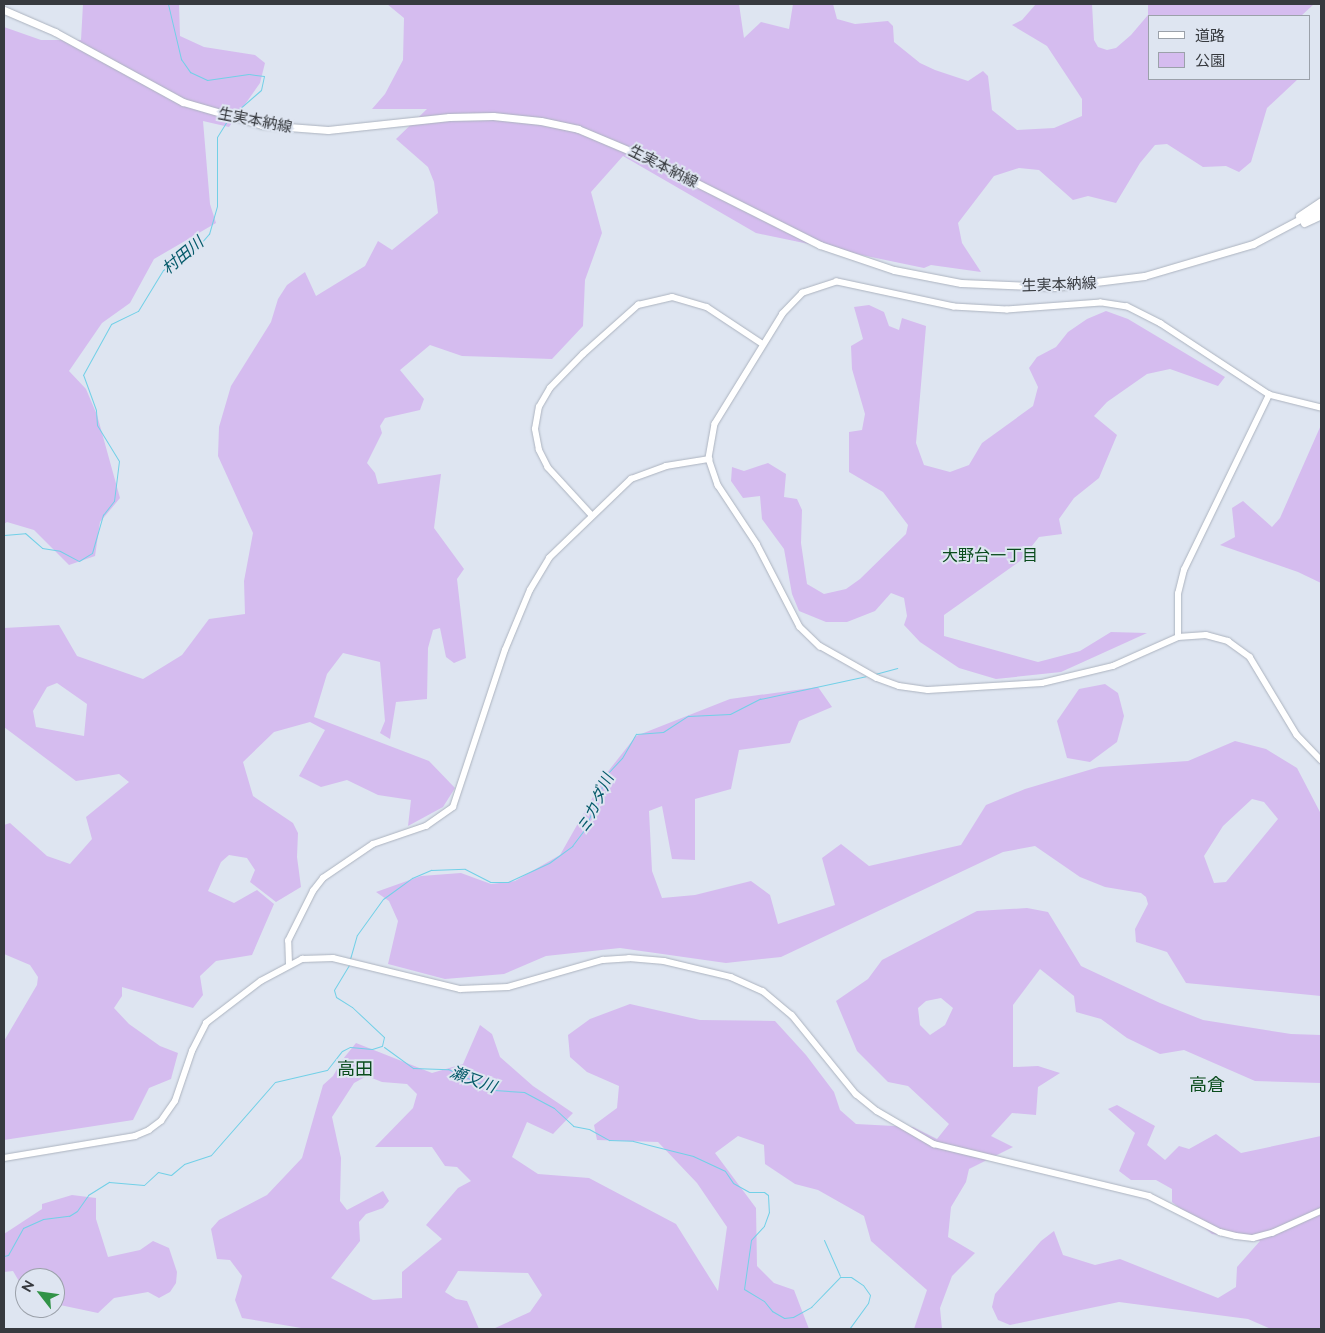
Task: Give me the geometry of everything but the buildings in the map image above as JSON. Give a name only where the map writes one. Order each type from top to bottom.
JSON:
[{"type":"main road","name":"生実本納線","points":[[4,10],[55,32],[166,94],[218,115],[262,126],[303,130],[389,124],[449,117],[493,116],[541,121],[578,130],[648,158],[820,246],[894,270],[961,282],[1027,287],[1106,283],[1186,266],[1282,230],[1321,208]]},
{"type":"main road","points":[[1282,230],[1321,201]]},
{"type":"main road","points":[[1282,230],[1321,214]]},
{"type":"street","points":[[1321,408],[1269,396],[1149,316],[1110,304],[1007,310],[954,307],[837,282],[815,286],[791,302],[763,344],[715,424],[710,459],[718,485],[757,544],[800,627],[820,646],[888,683],[928,690],[1044,683],[1107,668],[1178,638],[1218,638],[1244,652],[1257,666],[1297,736],[1321,760]]},
{"type":"street","points":[[591,515],[548,468],[539,450],[535,429],[539,407],[550,388],[583,354],[638,305],[672,297],[707,307],[763,344]]},
{"type":"street","points":[[1178,638],[1178,594],[1184,570],[1269,396]]},
{"type":"street","points":[[289,964],[288,941],[312,891],[323,878],[373,844],[426,826],[453,807],[505,650],[530,590],[549,558],[591,515],[631,479],[666,466],[710,459]]},
{"type":"street","points":[[4,1158],[128,1137],[148,1130],[161,1120],[175,1101],[192,1051],[206,1023],[231,1002],[289,964],[312,957],[333,958],[450,988],[494,989],[603,960],[664,961],[731,977],[763,991],[792,1015],[856,1094],[883,1115],[934,1144],[1149,1196],[1220,1232],[1236,1236],[1253,1238],[1272,1233],[1321,1211]]},
{"type":"green space","points":[[83,4],[179,4],[180,36],[204,47],[255,55],[265,63],[260,83],[229,127],[203,121],[210,204],[216,223],[154,259],[130,303],[102,323],[69,371],[86,389],[97,415],[120,498],[100,522],[95,556],[69,565],[34,530],[7,522],[4,524],[4,27],[41,40],[81,40]]},
{"type":"green space","points":[[387,4],[739,4],[744,38],[761,22],[789,29],[793,4],[833,4],[837,19],[855,24],[888,21],[893,26],[894,42],[920,63],[935,70],[968,81],[983,71],[988,76],[992,110],[1017,130],[1054,128],[1082,116],[1082,99],[1047,46],[1012,25],[1022,20],[1036,4],[1092,4],[1094,40],[1098,47],[1107,50],[1116,48],[1131,35],[1148,15],[1148,80],[1297,80],[1267,108],[1251,162],[1239,172],[1226,166],[1203,167],[1167,144],[1155,145],[1140,163],[1116,203],[1088,196],[1073,200],[1039,170],[1019,168],[994,176],[958,223],[962,243],[981,272],[931,265],[924,268],[756,233],[623,156],[591,192],[602,233],[585,280],[583,326],[552,359],[462,356],[430,345],[400,370],[424,399],[420,410],[385,418],[380,426],[382,433],[367,463],[375,473],[378,484],[441,474],[434,528],[464,569],[457,579],[466,658],[454,663],[446,657],[440,628],[433,630],[428,648],[427,699],[396,702],[390,739],[380,733],[385,721],[380,662],[343,653],[327,674],[314,717],[429,761],[455,788],[443,807],[408,826],[411,800],[378,795],[347,780],[321,787],[299,776],[325,730],[310,722],[274,732],[243,762],[253,796],[293,823],[298,833],[297,857],[301,887],[276,902],[250,882],[255,870],[247,858],[229,855],[221,862],[208,891],[234,903],[257,890],[274,904],[252,955],[216,961],[200,976],[203,995],[193,1008],[122,987],[122,996],[114,1008],[129,1024],[160,1046],[178,1053],[171,1079],[149,1088],[133,1120],[4,1140],[4,1041],[37,985],[38,977],[30,965],[4,954],[4,825],[10,823],[47,856],[70,864],[92,839],[86,817],[129,782],[119,774],[76,781],[4,727],[4,628],[59,625],[77,656],[143,679],[182,655],[209,619],[245,614],[244,581],[253,533],[218,456],[219,427],[231,386],[271,322],[278,299],[287,285],[305,272],[316,296],[365,266],[378,241],[392,250],[438,213],[434,182],[428,167],[396,139],[427,109],[372,109],[385,94],[403,60],[404,18]],"holes":[[[57,683],[87,704],[84,736],[36,727],[33,711],[47,687]]]},
{"type":"green space","points":[[1148,4],[1314,4],[1302,15],[1148,15]]},
{"type":"green space","points":[[869,305],[884,312],[889,326],[899,330],[902,318],[926,326],[916,443],[924,465],[950,472],[969,465],[982,443],[1033,406],[1038,387],[1029,368],[1037,357],[1056,347],[1068,332],[1087,319],[1106,311],[1128,319],[1225,377],[1218,386],[1170,369],[1147,374],[1107,402],[1094,416],[1117,435],[1099,478],[1074,498],[1059,519],[1062,534],[1039,537],[1020,561],[944,615],[944,636],[1038,662],[1080,651],[1111,632],[1147,633],[1061,672],[996,679],[959,668],[920,642],[904,625],[907,616],[904,598],[891,593],[875,611],[847,622],[826,622],[799,611],[792,594],[784,549],[762,519],[760,496],[743,498],[731,481],[732,467],[744,471],[768,463],[786,474],[784,497],[797,499],[802,510],[801,543],[807,584],[824,594],[846,589],[860,579],[906,534],[908,525],[883,492],[849,472],[849,432],[862,430],[865,414],[852,369],[851,346],[863,339],[854,307]]},
{"type":"green space","points":[[1321,425],[1321,583],[1298,572],[1220,545],[1235,537],[1232,508],[1243,501],[1272,527],[1280,518]]},
{"type":"green space","points":[[1105,684],[1118,693],[1124,716],[1117,742],[1090,762],[1067,758],[1057,721],[1079,689]]},
{"type":"green space","points":[[818,687],[832,707],[799,721],[790,743],[739,750],[731,789],[695,799],[695,860],[672,859],[662,806],[649,811],[652,871],[662,898],[695,895],[751,881],[770,895],[778,924],[835,905],[822,858],[841,844],[869,866],[961,845],[986,805],[1025,789],[1099,767],[1188,761],[1235,741],[1266,749],[1297,768],[1321,814],[1321,996],[1186,983],[1167,952],[1136,942],[1135,929],[1148,904],[1146,897],[1141,893],[1105,887],[1080,877],[1035,846],[1003,852],[781,957],[726,963],[620,948],[546,956],[504,974],[445,979],[388,964],[398,921],[389,901],[376,892],[421,876],[461,873],[491,884],[515,881],[560,855],[606,774],[636,736],[730,699]],"holes":[[[1252,799],[1264,802],[1278,819],[1226,882],[1214,883],[1204,856],[1223,826]]]},
{"type":"green space","points":[[1027,908],[1048,912],[1081,966],[1160,1003],[1203,1020],[1291,1034],[1321,1035],[1321,1083],[1255,1081],[1184,1050],[1160,1054],[1127,1038],[1101,1019],[1076,1012],[1074,996],[1040,969],[1013,1005],[1013,1067],[1038,1066],[1060,1073],[1038,1087],[1036,1115],[1012,1113],[991,1136],[1013,1147],[969,1169],[966,1182],[951,1207],[948,1237],[975,1253],[952,1276],[940,1308],[942,1329],[914,1329],[927,1290],[871,1241],[864,1216],[818,1190],[795,1184],[765,1164],[764,1145],[738,1136],[715,1153],[756,1208],[757,1266],[774,1283],[794,1290],[809,1329],[493,1329],[530,1312],[542,1295],[528,1273],[458,1271],[445,1292],[456,1299],[467,1301],[479,1329],[307,1329],[242,1318],[235,1300],[242,1276],[230,1260],[217,1259],[211,1229],[219,1220],[267,1195],[302,1158],[323,1085],[333,1076],[343,1059],[356,1043],[432,1073],[463,1064],[480,1025],[492,1034],[500,1057],[533,1086],[573,1113],[553,1134],[527,1122],[512,1157],[538,1174],[589,1178],[676,1224],[718,1291],[727,1227],[697,1183],[658,1142],[597,1140],[594,1125],[617,1108],[619,1086],[587,1072],[570,1057],[568,1035],[590,1019],[630,1004],[700,1020],[775,1021],[806,1055],[834,1092],[840,1110],[856,1124],[913,1127],[937,1139],[949,1124],[908,1086],[888,1082],[857,1051],[836,1001],[868,979],[882,960],[977,911]],"holes":[[[941,998],[953,1008],[945,1025],[930,1035],[920,1025],[918,1008],[926,1001]],[[367,1076],[382,1082],[407,1084],[417,1094],[413,1108],[375,1147],[432,1147],[445,1166],[457,1167],[471,1181],[458,1188],[426,1225],[442,1239],[402,1272],[402,1298],[373,1300],[331,1278],[360,1241],[359,1222],[366,1214],[383,1208],[389,1201],[383,1191],[347,1210],[340,1201],[341,1158],[332,1117],[354,1083]]]},
{"type":"green space","points":[[1117,1105],[1155,1126],[1147,1145],[1165,1160],[1179,1146],[1189,1149],[1216,1134],[1241,1153],[1321,1136],[1321,1329],[1271,1329],[1248,1319],[1119,1302],[1010,1325],[998,1320],[992,1307],[995,1294],[1041,1241],[1054,1231],[1063,1255],[1095,1265],[1120,1259],[1218,1298],[1236,1287],[1237,1267],[1260,1241],[1212,1234],[1172,1202],[1172,1189],[1156,1180],[1131,1180],[1119,1171],[1135,1133],[1108,1109]]},
{"type":"green space","points":[[72,1195],[96,1198],[96,1219],[108,1257],[140,1250],[153,1241],[169,1248],[177,1272],[176,1283],[170,1292],[159,1298],[148,1292],[114,1298],[98,1313],[65,1306],[65,1268],[15,1268],[15,1274],[13,1271],[4,1272],[4,1234],[42,1209],[42,1204]]},
{"type":"waterway","name":"村田川","points":[[168,4],[181,59],[190,72],[207,80],[249,74],[264,76],[261,90],[233,114]]},
{"type":"waterway","name":"村田川","points":[[4,535],[25,533],[42,548],[60,551],[79,561],[92,553],[103,515],[114,501],[119,461],[97,425],[96,410],[83,375],[111,324],[138,311],[163,270],[194,251],[209,234],[217,206],[217,137],[229,118]]},
{"type":"waterway","name":"ミカダ川","points":[[875,674],[897,668]]},
{"type":"waterway","name":"ミカダ川","points":[[350,959],[357,935],[383,899],[412,878],[431,870],[465,869],[490,882],[508,882],[549,863],[572,846],[585,829],[607,774],[622,758],[636,734],[663,732],[688,716],[730,714],[760,699],[866,676]]},
{"type":"waterway","name":"ミカダ川","points":[[349,965],[334,990],[336,997],[352,1007],[384,1037],[382,1046]]},
{"type":"waterway","name":"瀬又川","points":[[4,1256],[8,1255],[23,1228],[43,1219],[69,1216],[77,1211],[88,1195],[109,1182],[144,1185],[158,1172],[171,1175],[184,1164],[211,1155],[275,1082],[327,1070],[342,1051],[350,1047],[372,1049],[382,1046]]},
{"type":"waterway","name":"瀬又川","points":[[384,1047],[413,1068],[448,1069],[494,1090],[524,1092],[554,1108],[573,1126],[589,1129],[609,1140],[633,1141],[693,1156],[725,1171],[733,1183],[749,1192],[764,1192],[768,1195],[769,1212],[764,1226],[751,1240],[744,1289],[764,1301],[772,1311],[784,1318],[793,1317],[811,1307],[840,1277],[851,1277],[863,1285],[870,1295],[868,1303],[849,1329]]},
{"type":"waterway","points":[[824,1240],[840,1276]]},
{"type":"district","name":"大野台一丁目","points":[[990,556]]},
{"type":"district","name":"高田","points":[[355,1069]]},
{"type":"district","name":"高倉","points":[[1207,1085]]}]
